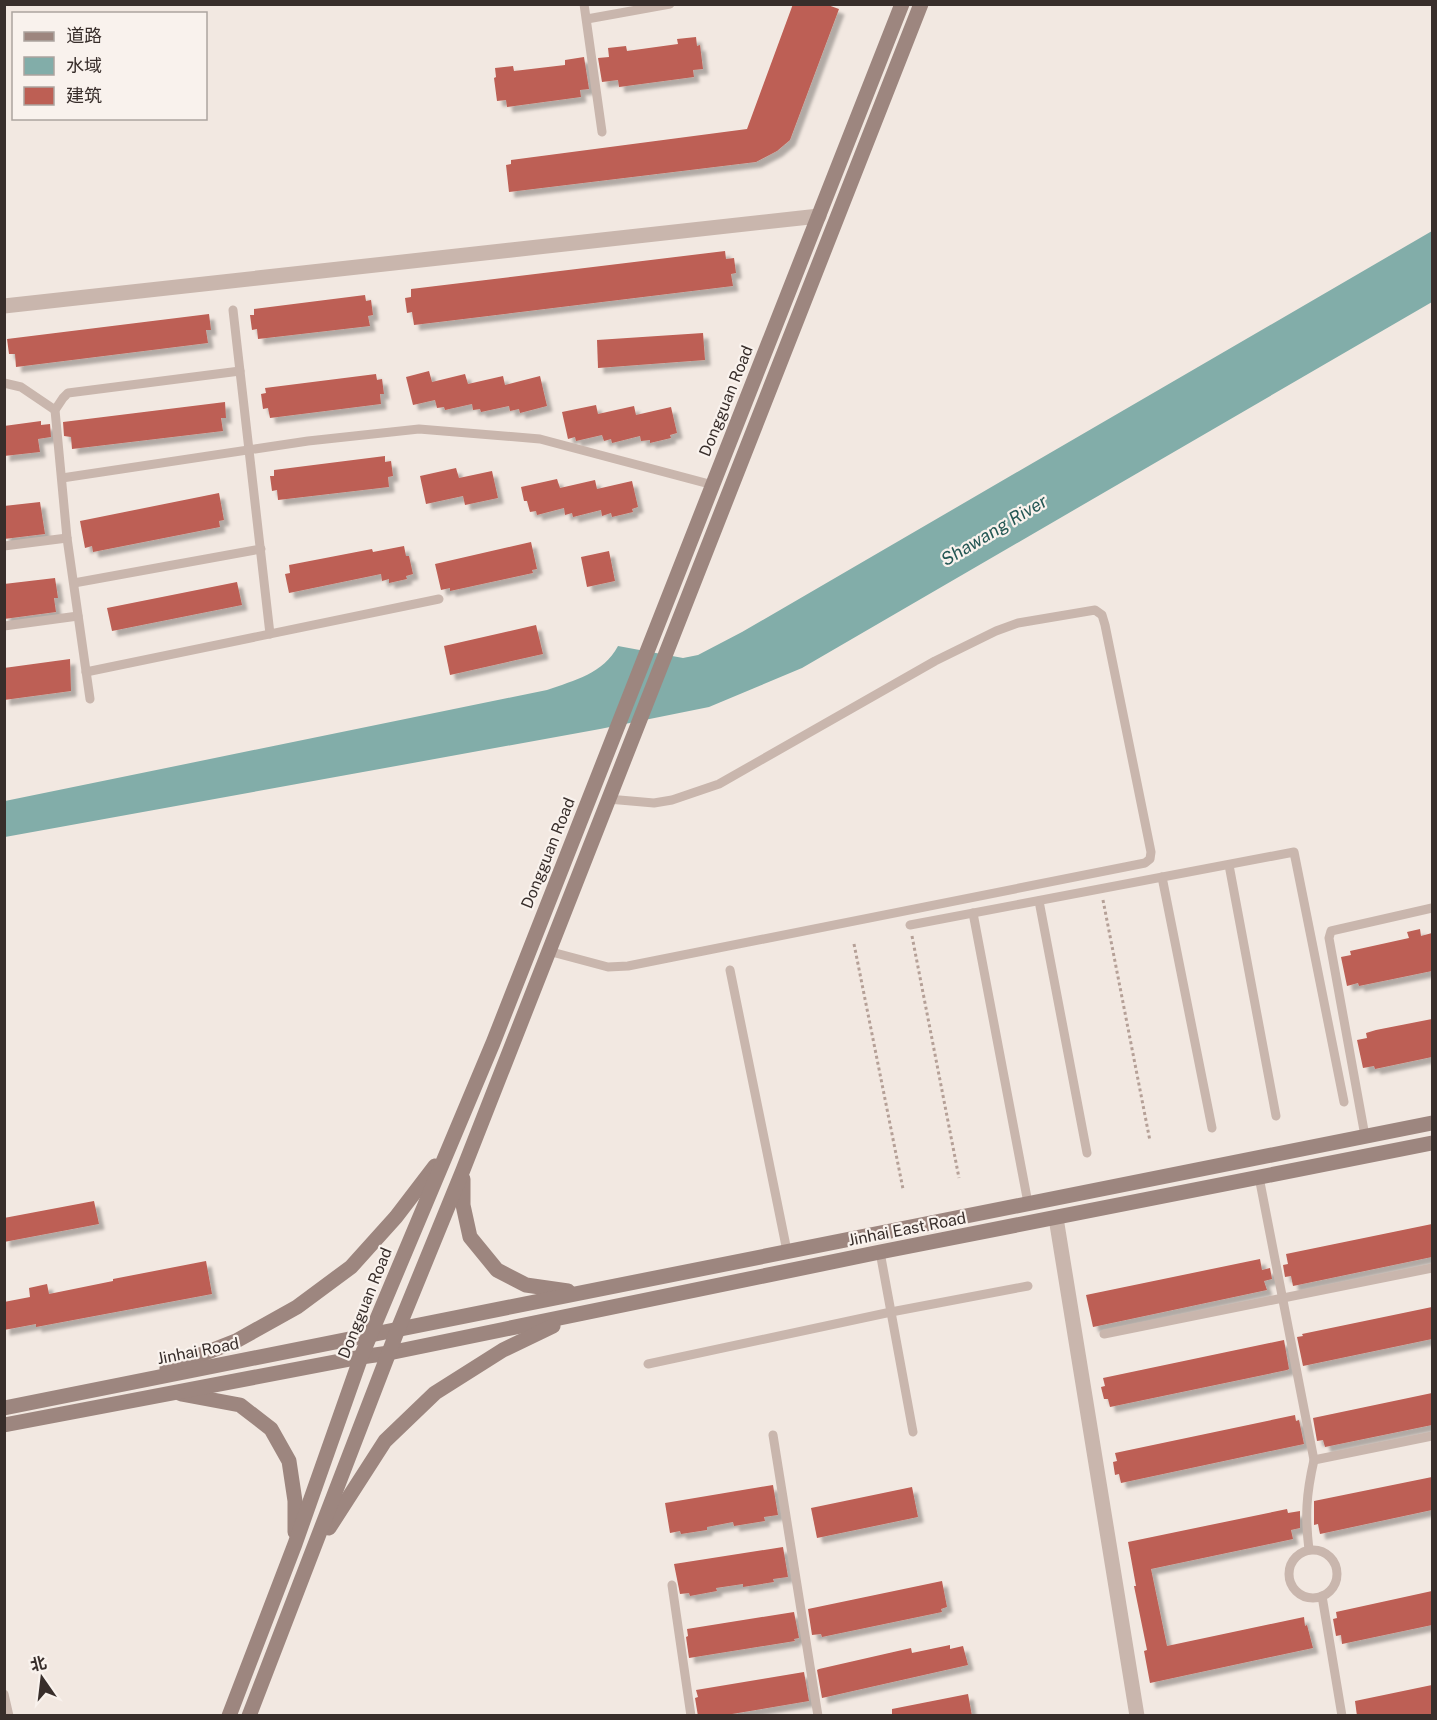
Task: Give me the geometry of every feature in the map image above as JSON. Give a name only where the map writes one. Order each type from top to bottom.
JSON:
[{"type":"main road","points":[[249,1716],[398,1329],[464,1170],[921,4]]},
{"type":"main road","name":"Dongguan Road","points":[[229,1716],[296,1544],[361,1357],[497,1031],[901,5]]},
{"type":"main road","name":"Jinhai East Road","points":[[398,1329],[1432,1123]]},
{"type":"main road","name":"Jinhai East Road","points":[[389,1353],[880,1252],[1432,1143]]},
{"type":"main road","points":[[130,1383],[236,1341],[297,1307],[351,1267],[396,1217],[449,1147]]},
{"type":"main road","points":[[464,1170],[463,1204],[470,1237],[497,1270],[526,1285],[580,1292]]},
{"type":"main road","points":[[312,1553],[385,1441],[435,1393],[503,1350],[576,1315]]},
{"type":"main road","name":"Jinhai Road","points":[[4,1408],[398,1329]]},
{"type":"main road","points":[[4,1425],[389,1353]]},
{"type":"main road","points":[[172,1392],[240,1405],[271,1429],[289,1461],[295,1501],[296,1544]]},
{"type":"street","points":[[4,306],[819,216]]},
{"type":"street","points":[[1056,1218],[1137,1716]]},
{"type":"lane","points":[[585,4],[602,132]]},
{"type":"lane","points":[[586,19],[670,4]]},
{"type":"lane","points":[[233,310],[270,634]]},
{"type":"lane","points":[[90,699],[68,538],[55,410],[68,393],[240,371]]},
{"type":"lane","points":[[4,383],[21,387],[55,410]]},
{"type":"lane","points":[[62,478],[419,429],[540,439],[713,485]]},
{"type":"lane","points":[[4,546],[68,538]]},
{"type":"lane","points":[[74,583],[261,549]]},
{"type":"lane","points":[[86,672],[439,599]]},
{"type":"lane","points":[[548,951],[608,967],[628,966],[1133,866],[1145,863],[1150,859],[1151,852],[1106,625],[1102,615],[1095,610],[1018,623],[996,631],[935,661],[719,784],[672,800],[654,802],[608,799]]},
{"type":"lane","points":[[4,626],[78,616]]},
{"type":"lane","points":[[910,925],[1294,852],[1344,1102]]},
{"type":"lane","points":[[1229,865],[1276,1116]]},
{"type":"lane","points":[[1162,877],[1212,1128]]},
{"type":"lane","points":[[1039,901],[1087,1153]]},
{"type":"lane","points":[[1365,1136],[1329,938],[1331,931],[1432,908]]},
{"type":"lane","points":[[973,913],[1029,1203]]},
{"type":"lane","points":[[730,970],[787,1251]]},
{"type":"lane","points":[[1259,1177],[1314,1460],[1305,1517],[1309,1551]]},
{"type":"lane","points":[[880,1252],[913,1432]]},
{"type":"lane","points":[[1104,1334],[1432,1268]]},
{"type":"lane","points":[[648,1364],[891,1312],[1028,1286]]},
{"type":"lane","points":[[773,1435],[818,1716]]},
{"type":"lane","points":[[1314,1460],[1432,1436]]},
{"type":"lane","points":[[1313,1550],[1326,1553],[1336,1566],[1336,1582],[1332,1589],[1322,1596],[1302,1595],[1291,1583],[1289,1575],[1294,1560],[1299,1555],[1313,1550]]},
{"type":"lane","points":[[672,1585],[691,1716]]},
{"type":"lane","points":[[1322,1596],[1342,1716]]},
{"type":"lane","points":[[4,1694],[9,1716]]},
{"type":"path","points":[[1101,889],[1150,1140]]},
{"type":"path","points":[[910,925],[959,1178]]},
{"type":"path","points":[[854,944],[903,1189]]},
{"type":"water","name":"Shawang River","points":[[1432,231],[1432,302],[802,668],[709,707],[600,729],[5,837],[5,801],[547,690],[596,670],[612,656],[618,646],[683,658],[698,655],[742,632]]},
{"type":"building","points":[[793,4],[825,4],[839,9],[790,140],[777,151],[756,162],[509,192],[506,165],[511,164],[511,160],[747,129]]},
{"type":"building","points":[[696,37],[697,46],[700,45],[703,69],[693,70],[694,77],[619,87],[618,80],[602,82],[598,58],[609,57],[608,48],[626,46],[627,51],[678,44],[677,39]]},
{"type":"building","points":[[584,57],[589,89],[580,90],[581,97],[507,107],[506,100],[497,101],[495,68],[513,66],[514,71],[565,65],[565,60]]},
{"type":"building","points":[[725,251],[726,259],[734,258],[736,273],[731,274],[733,286],[414,325],[412,312],[407,313],[405,298],[411,297],[411,289]]},
{"type":"building","points":[[365,295],[366,301],[371,300],[373,315],[368,316],[370,326],[258,339],[257,329],[252,330],[250,315],[254,315],[254,309]]},
{"type":"building","points":[[209,314],[211,330],[206,330],[208,343],[16,367],[15,354],[9,354],[7,339]]},
{"type":"building","points":[[703,333],[705,360],[598,368],[597,340]]},
{"type":"building","points":[[429,371],[432,382],[465,374],[468,384],[503,376],[505,385],[540,376],[547,406],[520,413],[519,409],[510,411],[509,406],[481,412],[480,409],[473,410],[472,404],[445,410],[444,407],[437,408],[435,400],[413,405],[406,377]]},
{"type":"building","points":[[376,374],[377,380],[382,379],[384,394],[380,394],[381,404],[270,418],[268,408],[263,409],[261,394],[266,393],[265,388]]},
{"type":"building","points":[[225,402],[226,418],[221,418],[223,431],[72,449],[71,437],[64,436],[63,422]]},
{"type":"building","points":[[596,405],[598,414],[634,406],[636,415],[671,407],[677,433],[670,435],[671,438],[650,443],[650,440],[641,441],[640,436],[612,443],[611,439],[604,441],[602,435],[576,441],[575,437],[568,439],[562,412]]},
{"type":"building","points":[[41,421],[41,425],[50,424],[51,437],[38,439],[40,452],[4,456],[4,426]]},
{"type":"building","points":[[385,456],[385,462],[391,461],[393,476],[388,477],[389,487],[278,500],[277,490],[272,491],[270,476],[274,476],[274,470]]},
{"type":"building","points":[[456,468],[459,478],[492,471],[498,498],[465,505],[463,496],[426,504],[420,476]]},
{"type":"building","points":[[557,479],[560,488],[595,480],[597,489],[632,481],[638,507],[632,509],[633,512],[612,517],[611,513],[602,516],[601,510],[573,517],[572,513],[565,515],[564,508],[537,515],[536,511],[530,512],[527,501],[524,501],[521,487]]},
{"type":"building","points":[[219,493],[224,520],[219,521],[220,527],[93,552],[92,546],[85,548],[80,521]]},
{"type":"building","points":[[40,502],[45,534],[4,539],[4,506]]},
{"type":"building","points":[[531,542],[537,569],[532,570],[533,573],[450,591],[450,588],[441,590],[435,564]]},
{"type":"building","points":[[404,546],[413,574],[406,576],[407,579],[389,583],[389,579],[382,581],[381,574],[289,593],[285,574],[290,573],[289,565],[372,549],[373,552]]},
{"type":"building","points":[[609,551],[615,581],[587,587],[581,557]]},
{"type":"building","points":[[55,578],[58,598],[54,598],[56,612],[4,619],[4,584]]},
{"type":"building","points":[[237,582],[242,605],[112,631],[107,608]]},
{"type":"building","points":[[536,625],[543,654],[450,675],[444,646]]},
{"type":"building","points":[[70,659],[71,691],[4,700],[4,668]]},
{"type":"building","points":[[1420,929],[1421,936],[1432,933],[1432,971],[1359,986],[1358,983],[1347,986],[1341,957],[1351,955],[1350,951],[1409,938],[1407,932]]},
{"type":"building","points":[[1432,1019],[1432,1057],[1375,1069],[1374,1066],[1363,1068],[1357,1040],[1367,1038],[1366,1033]]},
{"type":"building","points":[[94,1201],[99,1224],[4,1242],[4,1218]]},
{"type":"building","points":[[1432,1224],[1432,1257],[1293,1286],[1291,1276],[1285,1277],[1283,1265],[1288,1264],[1286,1254]]},
{"type":"building","points":[[1260,1259],[1262,1270],[1270,1268],[1272,1279],[1264,1281],[1267,1290],[1093,1327],[1086,1295]]},
{"type":"building","points":[[206,1261],[212,1294],[36,1327],[36,1324],[4,1330],[4,1302],[30,1297],[29,1288],[47,1284],[49,1294]]},
{"type":"building","points":[[1432,1307],[1432,1339],[1303,1366],[1297,1337],[1303,1336],[1302,1334]]},
{"type":"building","points":[[1284,1340],[1289,1369],[1287,1370],[1110,1407],[1108,1399],[1104,1399],[1101,1387],[1105,1386],[1103,1378]]},
{"type":"building","points":[[1432,1393],[1432,1425],[1325,1447],[1323,1440],[1317,1441],[1313,1418]]},
{"type":"building","points":[[1295,1415],[1296,1421],[1299,1420],[1304,1444],[1121,1483],[1119,1474],[1115,1475],[1113,1462],[1117,1461],[1115,1453]]},
{"type":"building","points":[[1432,1477],[1432,1510],[1320,1534],[1318,1524],[1314,1525],[1314,1501]]},
{"type":"building","points":[[773,1485],[778,1515],[764,1517],[765,1521],[734,1526],[733,1522],[707,1527],[707,1530],[681,1534],[680,1531],[670,1533],[665,1503]]},
{"type":"building","points":[[912,1487],[918,1517],[817,1538],[811,1508]]},
{"type":"building","points":[[1287,1509],[1288,1513],[1300,1511],[1300,1528],[1291,1530],[1293,1539],[1151,1569],[1167,1646],[1304,1617],[1313,1648],[1150,1683],[1144,1651],[1147,1650],[1128,1542]]},
{"type":"building","points":[[783,1547],[788,1577],[773,1579],[774,1582],[743,1587],[743,1584],[716,1588],[717,1591],[690,1596],[689,1593],[680,1594],[674,1564]]},
{"type":"building","points":[[942,1581],[947,1607],[941,1609],[942,1612],[822,1637],[821,1634],[812,1635],[808,1609]]},
{"type":"building","points":[[1432,1591],[1432,1625],[1342,1644],[1341,1635],[1336,1636],[1333,1619],[1337,1618],[1336,1612]]},
{"type":"building","points":[[794,1612],[799,1638],[794,1639],[795,1641],[689,1658],[687,1629]]},
{"type":"building","points":[[950,1645],[950,1649],[963,1646],[968,1665],[822,1698],[817,1670],[819,1669],[911,1648],[912,1653]]},
{"type":"building","points":[[804,1672],[809,1701],[720,1716],[698,1716],[696,1690]]},
{"type":"building","points":[[1432,1685],[1432,1716],[1357,1716],[1355,1701]]},
{"type":"building","points":[[968,1694],[972,1716],[892,1716],[892,1709]]}]
